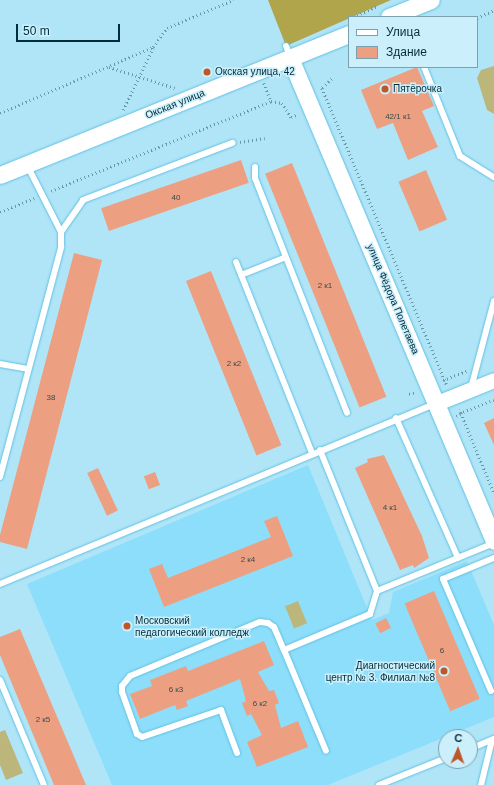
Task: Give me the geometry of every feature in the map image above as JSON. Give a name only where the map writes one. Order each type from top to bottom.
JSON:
[{"type":"main road","points":[[395,12],[430,0]]},
{"type":"main road","name":"Окская улица","points":[[0,175],[288,52],[348,34]]},
{"type":"main road","name":"улица Фёдора Полетаева","points":[[288,52],[437,403],[494,542]]},
{"type":"street","points":[[437,403],[494,380]]},
{"type":"lane","points":[[424,68],[460,156],[494,177]]},
{"type":"lane","points":[[0,477],[60,247],[61,232],[83,200],[232,143]]},
{"type":"lane","points":[[26,164],[61,232]]},
{"type":"lane","points":[[254,167],[255,178],[346,414]]},
{"type":"lane","points":[[241,275],[286,257]]},
{"type":"lane","points":[[236,262],[312,453]]},
{"type":"lane","points":[[470,390],[478,366],[494,301]]},
{"type":"lane","points":[[0,364],[28,369]]},
{"type":"lane","points":[[0,584],[396,418],[437,403]]},
{"type":"lane","points":[[396,418],[458,558]]},
{"type":"lane","points":[[284,650],[370,614],[377,591],[320,450]]},
{"type":"lane","points":[[377,591],[494,542]]},
{"type":"lane","points":[[491,691],[444,579],[494,558]]},
{"type":"lane","points":[[237,753],[221,710],[142,737],[137,734],[122,692],[122,686],[130,676],[260,622],[274,627],[326,752]]},
{"type":"lane","points":[[0,680],[44,785]]},
{"type":"lane","points":[[478,746],[493,740]]},
{"type":"lane","points":[[481,785],[493,740]]},
{"type":"lane","points":[[379,785],[438,761]]},
{"type":"path","points":[[121,114],[153,48],[167,28],[234,0]]},
{"type":"path","points":[[478,18],[494,10]]},
{"type":"path","points":[[361,16],[395,12]]},
{"type":"path","points":[[0,113],[153,48]]},
{"type":"path","points":[[108,66],[182,90]]},
{"type":"path","points":[[332,79],[322,88],[444,380],[461,413],[494,493]]},
{"type":"path","points":[[0,212],[271,101],[282,103],[291,117]]},
{"type":"path","points":[[232,143],[265,138]]},
{"type":"path","points":[[444,380],[478,366]]},
{"type":"path","points":[[461,413],[494,400]]},
{"type":"shaded area","points":[[268,0],[391,0],[354,16],[348,16],[348,19],[286,46]]},
{"type":"shaded area","points":[[494,66],[494,114],[487,110],[477,78],[481,70]]},
{"type":"shaded area","points":[[308,465],[372,620],[389,613],[393,592],[467,561],[494,625],[494,717],[465,729],[438,729],[438,740],[328,785],[112,785],[27,584]]},
{"type":"shaded area","points":[[298,601],[307,623],[294,628],[285,606]]},
{"type":"shaded area","points":[[5,730],[23,773],[6,780],[0,765],[0,732]]},
{"type":"building","points":[[417,68],[434,106],[422,111],[438,147],[408,160],[393,123],[377,129],[361,90]]},
{"type":"building","points":[[241,160],[249,183],[109,231],[101,208]]},
{"type":"building","points":[[292,163],[386,397],[360,408],[265,174]]},
{"type":"building","points":[[426,170],[447,220],[419,231],[398,182]]},
{"type":"building","points":[[74,253],[102,260],[27,549],[0,542],[0,535]]},
{"type":"building","points":[[211,271],[281,445],[256,455],[186,281]]},
{"type":"building","points":[[494,418],[494,445],[484,423]]},
{"type":"building","points":[[384,455],[422,536],[429,558],[414,568],[413,565],[400,570],[355,468],[368,462],[367,459]]},
{"type":"building","points":[[98,468],[118,511],[107,516],[87,473]]},
{"type":"building","points":[[155,472],[160,485],[149,489],[144,476]]},
{"type":"building","points":[[277,516],[293,556],[164,607],[149,569],[162,564],[168,578],[271,537],[264,521]]},
{"type":"building","points":[[434,591],[480,699],[450,711],[405,604]]},
{"type":"building","points":[[386,618],[391,628],[380,633],[375,623]]},
{"type":"building","points":[[20,629],[86,785],[54,785],[0,655],[0,637]]},
{"type":"building","points":[[264,641],[274,665],[258,672],[269,691],[274,690],[279,703],[275,705],[281,728],[298,721],[308,747],[257,767],[247,742],[262,735],[251,714],[247,716],[242,703],[246,701],[240,679],[186,701],[188,706],[177,710],[175,705],[140,719],[130,694],[152,686],[150,680],[186,666],[188,671]]},
{"type":"place","name":"Окская улица, 42","points":[[207,72]]},
{"type":"place","name":"Пятёрочка","points":[[385,89]]},
{"type":"place","name":"Московский педагогический колледж","points":[[127,626]]},
{"type":"place","name":"Диагностический центр № 3. Филиал №8","points":[[444,671]]}]
